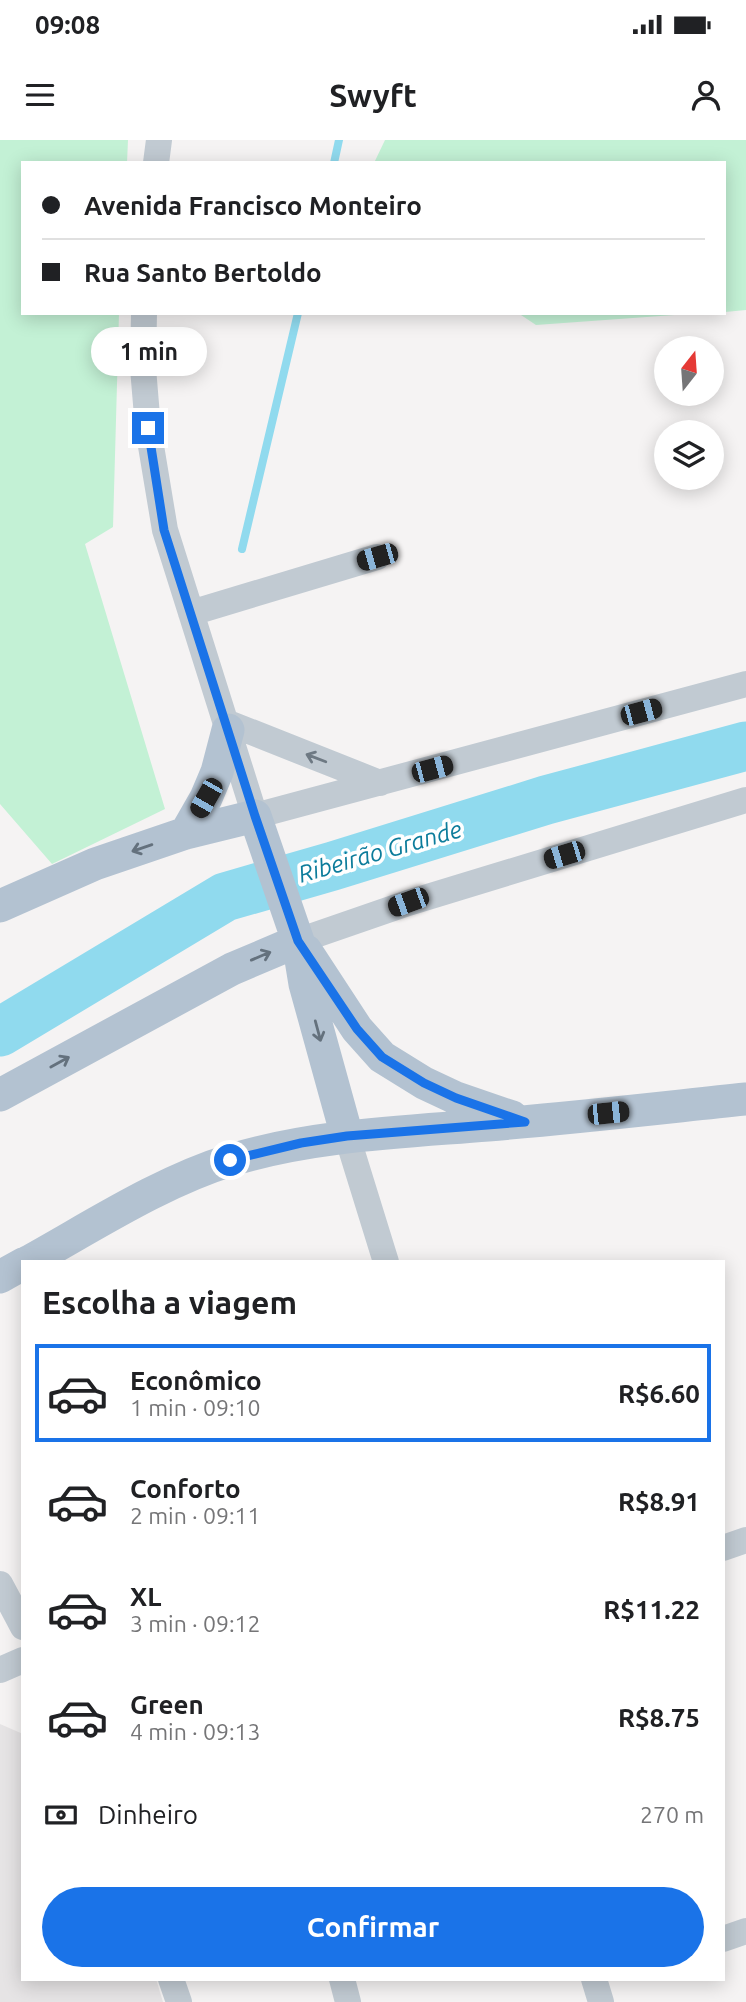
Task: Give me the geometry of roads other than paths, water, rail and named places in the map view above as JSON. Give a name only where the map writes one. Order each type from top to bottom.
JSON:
[{"type":"main road","points":[[186,833],[217,772],[227,726]]},
{"type":"main road","points":[[0,906],[95,864],[186,833],[255,816],[298,941],[306,984],[347,1136]]},
{"type":"main road","points":[[0,1095],[210,980],[298,941]]},
{"type":"main road","points":[[298,941],[357,1029],[382,1057],[424,1083],[456,1098],[525,1122]]},
{"type":"main road","points":[[32,1260],[167,1185],[230,1160],[301,1143],[347,1136],[525,1122],[746,1099]]},
{"type":"main road","points":[[0,1277],[21,1266]]},
{"type":"street","points":[[156,161],[159,140]]},
{"type":"street","points":[[144,315],[143,368],[152,454],[164,530],[255,816],[746,684]]},
{"type":"street","points":[[191,613],[377,557]]},
{"type":"street","points":[[227,726],[380,783]]},
{"type":"street","points":[[298,941],[408,902],[746,800]]},
{"type":"street","points":[[347,1136],[385,1260]]},
{"type":"street","points":[[725,1547],[746,1540]]},
{"type":"street","points":[[0,1584],[21,1623]]},
{"type":"street","points":[[0,1670],[21,1661]]},
{"type":"street","points":[[725,1938],[746,1931]]},
{"type":"street","points":[[172,1981],[179,2002]]},
{"type":"street","points":[[343,1981],[348,2002]]},
{"type":"waterway","points":[[334,161],[339,140]]},
{"type":"waterway","points":[[242,549],[298,315]]},
{"type":"waterway","name":"Ribeirão Grande","points":[[0,1032],[225,897],[546,800],[746,746]]}]
